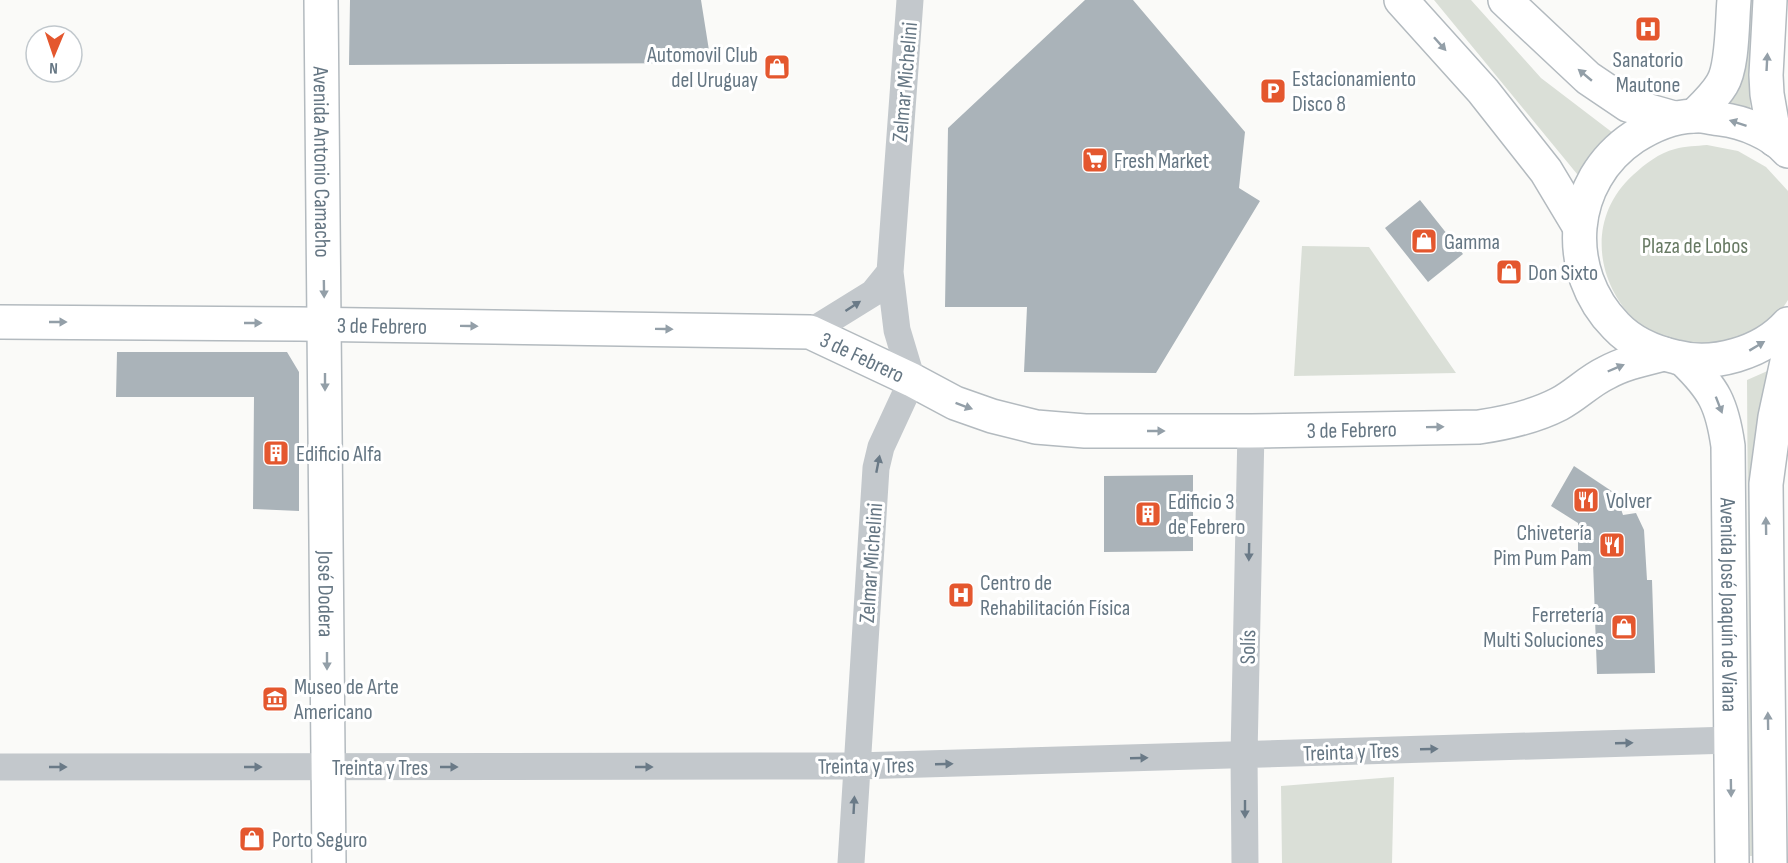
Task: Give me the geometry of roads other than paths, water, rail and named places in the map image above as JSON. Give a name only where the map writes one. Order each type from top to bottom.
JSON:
[{"type":"street","name":"Avenida Antonio Camacho","points":[[321,0],[324,324]]},
{"type":"street","name":"Zelmar Michelini","points":[[851,863],[876,468],[881,447],[912,380],[897,330],[890,272],[910,0]]},
{"type":"street","points":[[1401,0],[1483,91],[1546,171],[1580,226]]},
{"type":"street","points":[[1505,0],[1588,78],[1628,105],[1684,117],[1728,120],[1755,128],[1784,146]]},
{"type":"street","points":[[1734,0],[1729,63],[1724,82],[1710,100],[1684,117],[1646,129],[1620,146],[1600,169],[1586,196],[1580,226],[1581,265],[1596,301],[1617,328],[1640,344],[1674,357],[1714,361],[1745,354],[1781,332],[1788,324]]},
{"type":"street","points":[[1770,0],[1767,94],[1784,146]]},
{"type":"street","points":[[810,332],[873,293],[890,272]]},
{"type":"street","name":"3 de Febrero","points":[[0,322],[324,324],[810,332],[956,403],[992,416],[1036,427],[1085,431],[1479,427],[1507,423],[1558,404],[1605,373],[1626,364],[1674,357]]},
{"type":"street","name":"José Dodera","points":[[324,324],[329,863]]},
{"type":"street","name":"Avenida José Joaquín de Viana","points":[[1674,357],[1700,376],[1716,397],[1724,419],[1728,446],[1732,863]]},
{"type":"street","name":"Avenida José Joaquín de Viana","points":[[1770,863],[1766,484],[1775,417],[1788,357]]},
{"type":"street","name":"Solís","points":[[1245,863],[1251,430]]},
{"type":"street","name":"Treinta y Tres","points":[[0,767],[856,766],[1731,740]]},
{"type":"place","name":"Sanatorio Mautone","points":[[1648,29]]},
{"type":"place","name":"Automovil Club del Uruguay","points":[[777,67]]},
{"type":"place","name":"Estacionamiento Disco 8","points":[[1273,91]]},
{"type":"place","name":"Fresh Market","points":[[1095,160]]},
{"type":"place","name":"Gamma","points":[[1424,241]]},
{"type":"place","name":"Don Sixto","points":[[1509,272]]},
{"type":"place","name":"Edificio Alfa","points":[[276,453]]},
{"type":"place","name":"Volver","points":[[1586,500]]},
{"type":"place","name":"Edificio 3 de Febrero","points":[[1148,514]]},
{"type":"place","name":"Chivetería Pim Pum Pam","points":[[1612,545]]},
{"type":"place","name":"Centro de Rehabilitación Física","points":[[961,595]]},
{"type":"place","name":"Ferretería Multi Soluciones","points":[[1624,627]]},
{"type":"place","name":"Museo de Arte Americano","points":[[275,699]]},
{"type":"place","name":"Porto Seguro","points":[[252,839]]},
{"type":"park label","name":"Plaza de Lobos","points":[[1695,245]]}]
